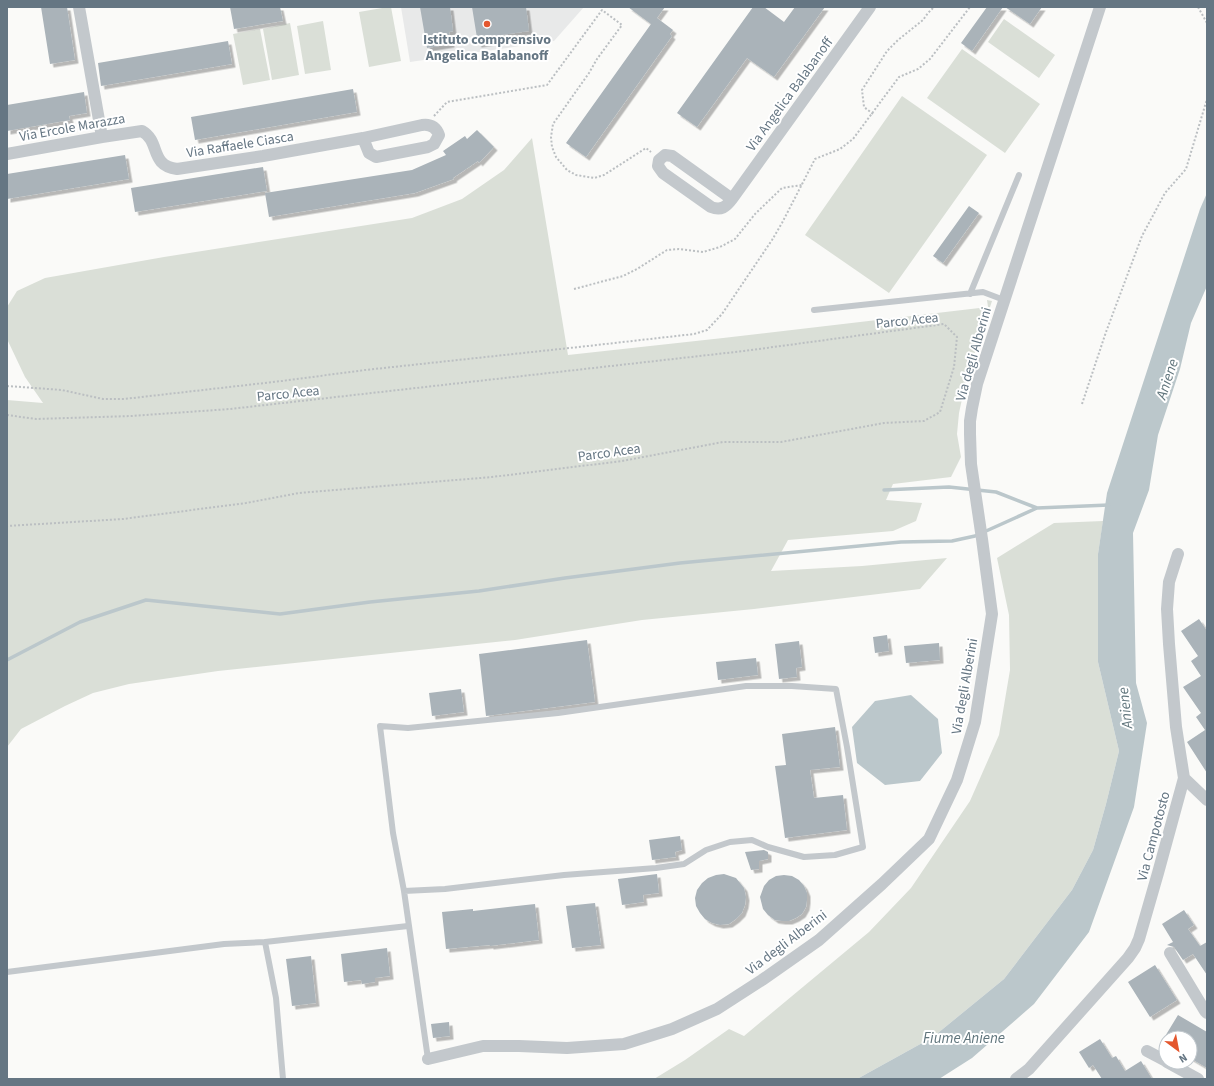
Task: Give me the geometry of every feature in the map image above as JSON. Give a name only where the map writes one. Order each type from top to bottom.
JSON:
[{"type":"street","points":[[79,7],[102,137]]},
{"type":"street","name":"Via Angelica Balabanoff","points":[[659,160],[658,166],[663,173],[711,207],[719,209],[726,207],[870,7]]},
{"type":"street","name":"Via degli Alberini","points":[[428,1059],[483,1046],[567,1048],[624,1044],[672,1029],[717,1009],[819,940],[882,884],[929,839],[957,780],[976,722],[992,614],[971,464],[970,434],[974,397],[1004,300],[1100,7]]},
{"type":"street","points":[[363,138],[368,153],[376,156],[428,147],[434,144],[439,136],[434,127],[427,124]]},
{"type":"street","name":"Via Raffaele Ciasca","points":[[142,131],[151,139],[161,163],[177,169],[263,156],[363,138],[427,124]]},
{"type":"street","name":"Via Ercole Marazza","points":[[7,154],[142,131]]},
{"type":"street","points":[[659,160],[666,155],[672,156],[732,199]]},
{"type":"street","name":"Via Campotosto","points":[[1016,1079],[1029,1069],[1128,958],[1139,939],[1184,778],[1176,727],[1169,644],[1168,609],[1169,582],[1178,554]]},
{"type":"street","points":[[1184,778],[1207,800]]},
{"type":"street","points":[[1170,953],[1207,1013]]},
{"type":"street","points":[[1147,1051],[1158,1057]]},
{"type":"street","points":[[1182,1070],[1198,1079]]},
{"type":"lane","points":[[970,294],[1019,174]]},
{"type":"lane","points":[[814,310],[983,292],[1004,300]]},
{"type":"lane","points":[[404,891],[445,889],[564,875],[656,868],[684,864],[706,850],[730,842],[752,840],[768,847],[804,857],[834,855],[863,847],[836,689],[792,686],[746,686],[558,713],[408,728],[380,726],[393,833],[404,891],[428,1059]]},
{"type":"lane","points":[[7,972],[224,944],[265,942],[408,926]]},
{"type":"lane","points":[[265,942],[276,998],[283,1079]]},
{"type":"path","points":[[872,114],[864,107],[862,90],[887,51],[923,20],[934,7]]},
{"type":"path","points":[[7,386],[62,390],[103,399],[124,399],[365,370],[694,334],[707,330],[722,314],[772,240],[815,159],[840,149],[853,139],[899,77],[918,69],[930,59],[970,7]]},
{"type":"path","points":[[1198,7],[1207,23]]},
{"type":"path","points":[[427,124],[447,102],[547,85],[602,10],[622,25],[553,124],[551,137],[552,147],[556,157],[568,170],[576,175],[584,177],[594,178],[604,175],[646,148],[659,160]]},
{"type":"path","points":[[1082,404],[1106,332],[1142,236],[1165,193],[1186,169],[1207,99]]},
{"type":"path","points":[[574,289],[623,276],[667,250],[679,249],[703,252],[720,247],[735,239],[755,214],[782,188],[802,185]]},
{"type":"path","name":"Parco Acea","points":[[7,415],[36,419],[131,416],[230,409],[744,351],[944,324],[957,337],[954,367],[940,412],[924,421],[884,423],[781,442],[723,442],[622,461],[492,477],[299,493],[246,503],[123,519],[7,526]]},
{"type":"shaded area","points":[[391,7],[401,61],[369,67],[359,12]]},
{"type":"shaded area","name":"Istituto comprensivo Angelica Balabanoff","points":[[401,7],[584,7],[554,41],[410,62]]},
{"type":"shaded area","points":[[1004,19],[1055,55],[1039,78],[988,42]]},
{"type":"shaded area","points":[[323,21],[331,70],[305,74],[297,26]]},
{"type":"shaded area","points":[[290,23],[299,75],[272,80],[263,29]]},
{"type":"shaded area","points":[[260,29],[270,80],[243,85],[233,34]]},
{"type":"shaded area","points":[[962,49],[1040,104],[1005,153],[927,98]]},
{"type":"shaded area","points":[[902,96],[987,155],[889,293],[805,235]]},
{"type":"shaded area","points":[[532,138],[568,355],[988,307],[987,300],[992,301],[967,376],[959,413],[957,434],[961,457],[951,477],[893,484],[886,500],[922,503],[916,521],[893,531],[788,540],[771,571],[862,566],[947,558],[920,589],[754,609],[642,620],[515,640],[218,671],[129,684],[93,693],[65,706],[21,729],[7,747],[7,400],[43,403],[25,377],[7,339],[7,307],[17,291],[45,278],[164,257],[412,218],[462,199],[504,170]]},
{"type":"shaded area","points":[[1103,521],[1098,554],[1098,662],[1119,751],[1093,850],[1072,890],[1004,979],[933,1037],[857,1079],[654,1079],[685,1060],[729,1029],[744,1036],[869,932],[911,888],[970,801],[999,735],[1010,670],[1009,615],[997,558],[1054,523]]},
{"type":"water","name":"Fiume Aniene","points":[[1207,193],[1207,286],[1191,323],[1180,369],[1158,435],[1149,490],[1133,533],[1136,683],[1147,723],[1134,807],[1089,932],[1034,1004],[972,1058],[939,1079],[857,1079],[933,1037],[1004,979],[1072,890],[1093,850],[1119,751],[1098,662],[1098,554],[1107,493],[1200,209]]},
{"type":"water","points":[[911,695],[938,719],[942,753],[920,781],[885,785],[857,763],[852,727],[875,701]]},
{"type":"building","points":[[41,7],[67,7],[75,60],[50,64]]},
{"type":"building","points":[[230,7],[280,7],[283,21],[234,29]]},
{"type":"building","points":[[420,7],[450,7],[453,31],[449,32],[451,44],[427,48]]},
{"type":"building","points":[[472,7],[526,7],[529,31],[501,35],[502,40],[478,44]]},
{"type":"building","points":[[628,7],[665,7],[657,18],[673,30],[670,34],[672,36],[586,157],[566,143],[651,24]]},
{"type":"building","points":[[753,7],[764,7],[784,22],[795,7],[825,7],[774,77],[747,58],[697,127],[677,113]]},
{"type":"building","points":[[987,7],[1003,7],[972,51],[961,43]]},
{"type":"building","points":[[1005,7],[1042,7],[1030,24]]},
{"type":"building","points":[[228,41],[232,64],[101,86],[98,63]]},
{"type":"building","points":[[353,89],[357,112],[195,140],[191,117]]},
{"type":"building","points":[[84,92],[87,113],[69,116],[70,120],[7,131],[7,105]]},
{"type":"building","points":[[477,130],[494,147],[479,163],[478,161],[453,178],[454,179],[415,193],[269,217],[265,193],[412,170],[446,155],[443,151],[465,136],[467,139]]},
{"type":"building","points":[[125,155],[129,179],[7,199],[7,174]]},
{"type":"building","points":[[263,167],[267,191],[135,212],[131,188]]},
{"type":"building","points":[[969,206],[979,213],[943,263],[933,256]]},
{"type":"building","points":[[1199,619],[1207,631],[1207,773],[1187,742],[1205,730],[1196,717],[1201,713],[1183,687],[1201,676],[1191,661],[1198,656],[1181,631]]},
{"type":"building","points":[[887,635],[889,651],[875,653],[873,637]]},
{"type":"building","points":[[587,640],[595,702],[486,716],[479,654]]},
{"type":"building","points":[[799,641],[802,667],[796,668],[797,677],[779,679],[775,644]]},
{"type":"building","points":[[939,643],[940,660],[906,663],[904,646]]},
{"type":"building","points":[[756,658],[758,675],[718,680],[716,662]]},
{"type":"building","points":[[461,689],[464,712],[432,716],[429,693]]},
{"type":"building","points":[[835,727],[840,767],[810,770],[814,798],[843,795],[847,830],[785,838],[775,766],[786,765],[782,734]]},
{"type":"building","points":[[680,836],[682,850],[675,852],[676,857],[652,860],[649,840]]},
{"type":"building","points":[[764,850],[768,852],[768,859],[759,861],[759,869],[751,870],[745,852]]},
{"type":"building","points":[[657,874],[659,893],[643,895],[644,902],[622,905],[618,879]]},
{"type":"building","points":[[724,874],[736,878],[744,888],[746,897],[742,913],[729,924],[720,925],[705,919],[696,906],[695,898],[697,890],[708,878]]},
{"type":"building","points":[[776,876],[792,876],[799,880],[807,893],[806,907],[802,914],[789,921],[775,920],[768,915],[763,909],[760,897],[764,886],[769,880]]},
{"type":"building","points":[[595,903],[601,945],[572,948],[566,906]]},
{"type":"building","points":[[535,904],[539,940],[490,946],[446,949],[442,912],[473,909],[473,911]]},
{"type":"building","points":[[1184,910],[1194,925],[1188,929],[1200,946],[1207,942],[1207,975],[1193,954],[1183,960],[1174,947],[1167,945],[1173,942],[1162,924]]},
{"type":"building","points":[[387,948],[390,976],[375,978],[375,982],[362,984],[361,980],[344,982],[341,954]]},
{"type":"building","points":[[311,956],[316,1003],[292,1006],[286,959]]},
{"type":"building","points":[[1155,965],[1177,1000],[1150,1017],[1128,982]]},
{"type":"building","points":[[1178,1015],[1207,1032],[1207,1068],[1198,1063],[1198,1030],[1169,1030]]},
{"type":"building","points":[[449,1022],[450,1036],[433,1038],[431,1024]]},
{"type":"building","points":[[1100,1039],[1112,1058],[1116,1056],[1125,1071],[1141,1061],[1152,1079],[1102,1079],[1093,1065],[1089,1068],[1079,1052]]},
{"type":"waterway","points":[[884,490],[949,487],[996,492],[1037,508]]},
{"type":"waterway","points":[[7,660],[80,622],[146,600],[280,614],[370,602],[479,591],[680,563],[901,542],[952,541],[975,536],[1037,508],[1109,505]]},
{"type":"place","name":"Istituto comprensivo Angelica Balabanoff","points":[[487,24]]},
{"type":"water label","name":"Aniene","points":[[1167,379]]},
{"type":"water label","name":"Aniene","points":[[1125,708]]}]
